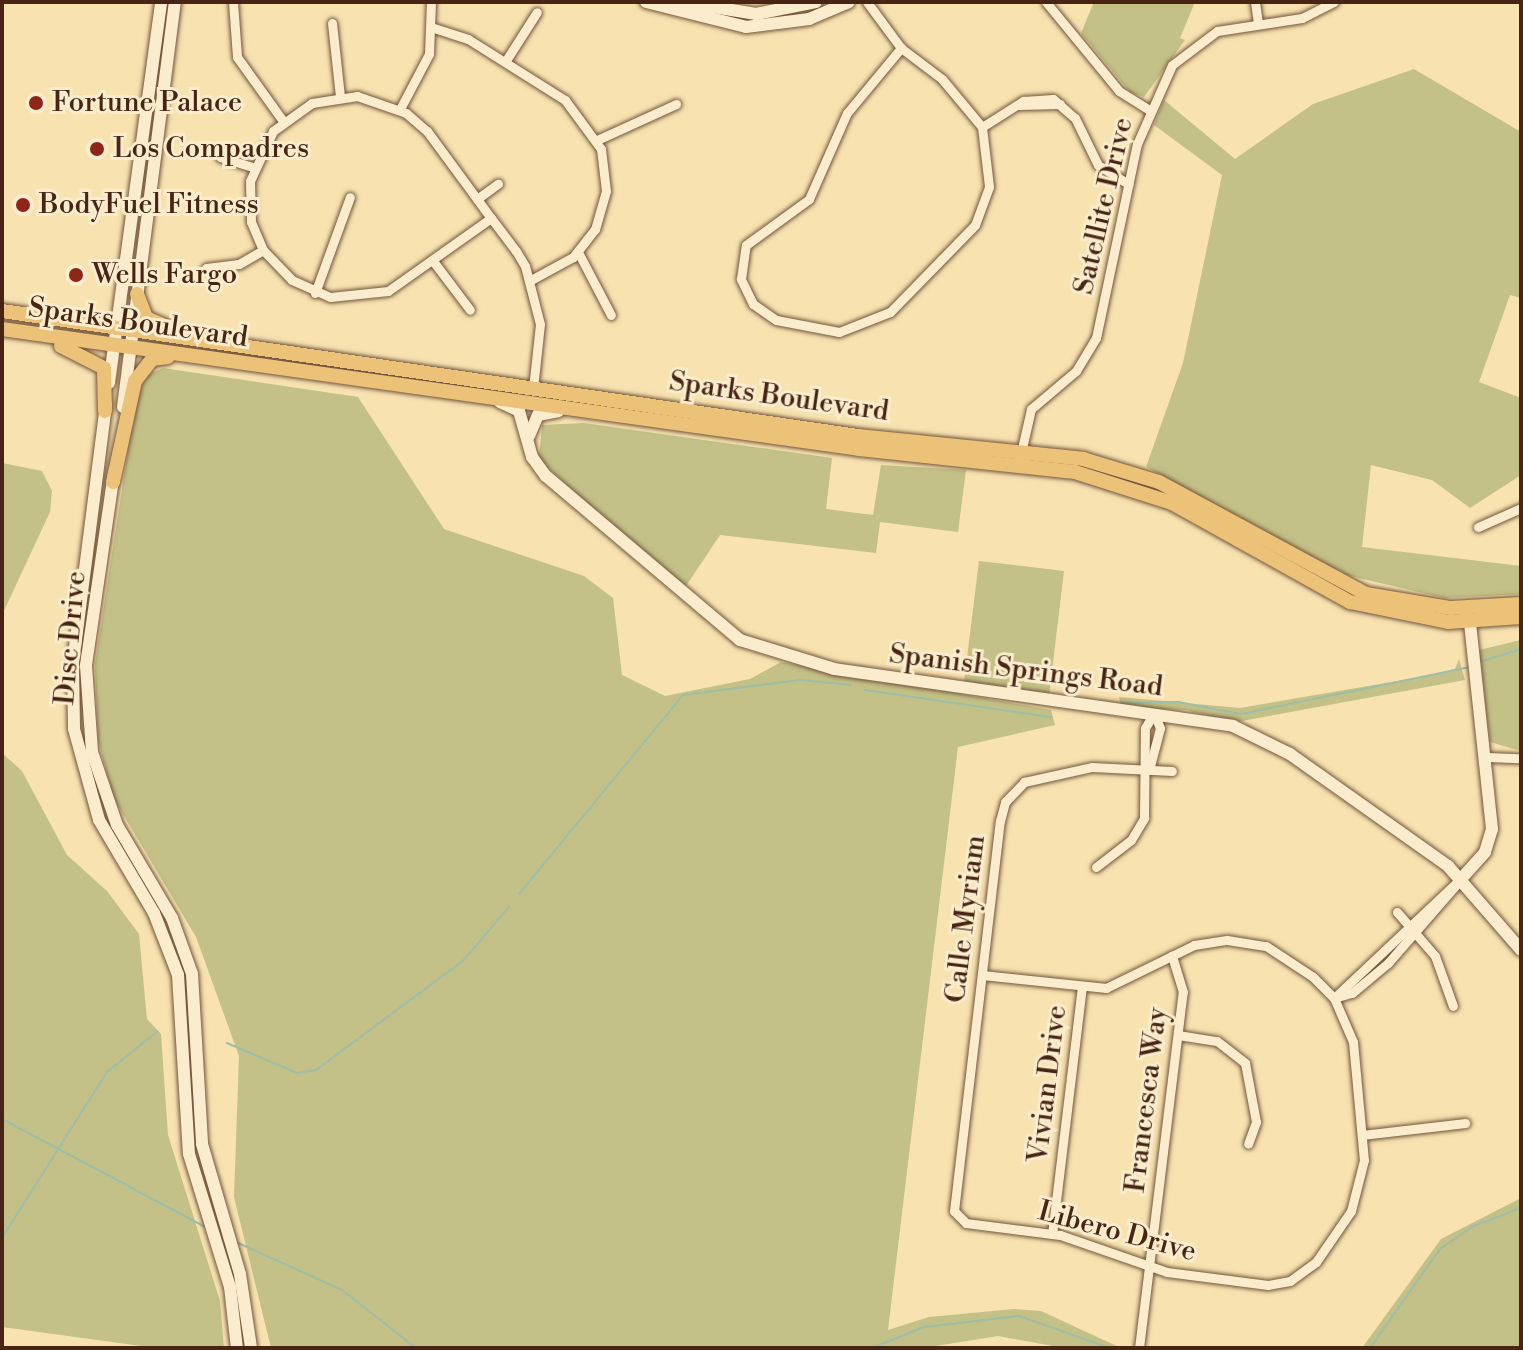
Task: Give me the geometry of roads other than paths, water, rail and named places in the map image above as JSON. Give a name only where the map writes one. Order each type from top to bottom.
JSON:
[{"type":"main road","name":"Disc Drive","points":[[161,2],[73,664],[74,729],[99,820],[154,913],[178,975],[190,1164],[230,1287],[237,1348]]},
{"type":"main road","name":"Disc Drive","points":[[175,2],[86,666],[92,752],[109,808],[172,918],[192,974],[204,1158],[240,1274],[251,1348]]},
{"type":"main road","points":[[646,2],[746,27],[809,19],[849,2]]},
{"type":"main road","points":[[683,2],[756,14],[816,2]]},
{"type":"main road","points":[[137,294],[141,313],[156,325],[248,347]]},
{"type":"main road","name":"Sparks Boulevard","points":[[2,311],[858,436],[1136,473],[1338,583],[1423,605],[1521,606]]},
{"type":"main road","name":"Sparks Boulevard","points":[[2,332],[478,394],[665,422],[1020,457],[1140,490],[1350,602],[1402,617],[1470,622],[1521,617]]},
{"type":"main road","points":[[2,332],[97,360],[106,375],[105,411]]},
{"type":"main road","points":[[113,482],[140,372],[152,359],[181,356]]},
{"type":"main road","points":[[390,384],[524,394],[533,388],[665,422]]},
{"type":"main road","name":"Spanish Springs Road","points":[[478,394],[519,411],[537,466],[577,504],[704,615],[762,650],[870,675],[1212,720],[1276,746],[1461,879],[1521,950]]},
{"type":"main road","points":[[529,443],[541,413],[581,410]]},
{"type":"main road","points":[[1423,605],[1470,622]]},
{"type":"main road","points":[[1461,879],[1485,852],[1492,829],[1470,622],[1477,614],[1521,606]]},
{"type":"street","points":[[233,2],[237,57],[283,121]]},
{"type":"street","points":[[400,109],[424,67],[434,28],[431,2]]},
{"type":"street","points":[[867,2],[901,48],[942,79],[982,127],[991,164],[975,225],[890,312],[855,329],[816,331],[753,304],[741,279],[746,245],[809,199],[847,113],[901,48]]},
{"type":"street","points":[[1046,2],[1119,91],[1150,110]]},
{"type":"street","points":[[1255,2],[1258,24]]},
{"type":"street","name":"Satellite Drive","points":[[1020,457],[1036,401],[1091,350],[1128,184],[1150,110],[1172,65],[1193,44],[1258,24],[1302,18],[1334,2]]},
{"type":"street","points":[[505,62],[537,12]]},
{"type":"street","points":[[332,23],[340,97]]},
{"type":"street","points":[[434,28],[505,62],[576,110],[597,140],[604,204],[578,252],[531,280]]},
{"type":"street","points":[[491,218],[433,261],[373,296],[315,293],[263,250],[249,208],[253,167],[283,121],[340,97],[400,109],[427,131],[491,218],[531,280],[540,324],[533,388]]},
{"type":"street","points":[[982,127],[1019,105],[1039,102],[1060,104],[1098,165],[1128,184]]},
{"type":"street","points":[[597,140],[676,104]]},
{"type":"street","points":[[220,157],[253,167]]},
{"type":"street","points":[[477,199],[498,184]]},
{"type":"street","points":[[315,293],[350,197]]},
{"type":"street","points":[[206,268],[239,264],[263,250]]},
{"type":"street","points":[[578,252],[611,315]]},
{"type":"street","points":[[433,261],[470,310]]},
{"type":"street","points":[[1478,527],[1521,508]]},
{"type":"street","points":[[1096,867],[1141,825],[1149,770],[1145,728],[1154,713]]},
{"type":"street","points":[[1485,757],[1521,758]]},
{"type":"street","name":"Calle Myriam","points":[[957,1217],[1000,821],[1011,793],[1034,779],[1092,767],[1172,771]]},
{"type":"street","points":[[1334,998],[1379,971],[1413,929],[1431,920],[1461,879]]},
{"type":"street","points":[[1397,912],[1441,966],[1453,1006]]},
{"type":"street","name":"Libero Drive","points":[[957,1217],[1052,1234],[1149,1269],[1268,1285],[1300,1276],[1351,1211],[1362,1174],[1362,1135],[1353,1042],[1334,998],[1302,967],[1252,943],[1206,942],[1172,956],[1127,982],[1082,987],[982,975]]},
{"type":"street","name":"Francesca Way","points":[[1139,1348],[1184,982],[1172,956]]},
{"type":"street","name":"Vivian Drive","points":[[1052,1234],[1082,987]]},
{"type":"street","points":[[1178,1035],[1217,1041],[1245,1063],[1256,1122],[1248,1144]]},
{"type":"street","points":[[1362,1135],[1465,1123]]},
{"type":"waterway","points":[[1480,662],[1521,649]]},
{"type":"waterway","points":[[1123,703],[1178,702],[1241,714],[1470,667]]},
{"type":"waterway","points":[[519,894],[683,695],[800,680],[851,685]]},
{"type":"waterway","points":[[865,690],[1051,717]]},
{"type":"waterway","points":[[227,1043],[297,1073],[316,1070],[463,961],[509,907]]},
{"type":"waterway","points":[[2,1238],[107,1072],[158,1031]]},
{"type":"waterway","points":[[2,1119],[205,1227]]},
{"type":"waterway","points":[[1370,1348],[1440,1249],[1471,1227],[1521,1208]]},
{"type":"waterway","points":[[236,1242],[342,1290],[416,1348]]},
{"type":"waterway","points":[[872,1348],[924,1327],[1019,1316],[1110,1348]]},
{"type":"place","name":"Fortune Palace","points":[[36,103]]},
{"type":"place","name":"Los Compadres","points":[[97,149]]},
{"type":"place","name":"BodyFuel Fitness","points":[[23,205]]},
{"type":"place","name":"Wells Fargo","points":[[76,275]]}]
